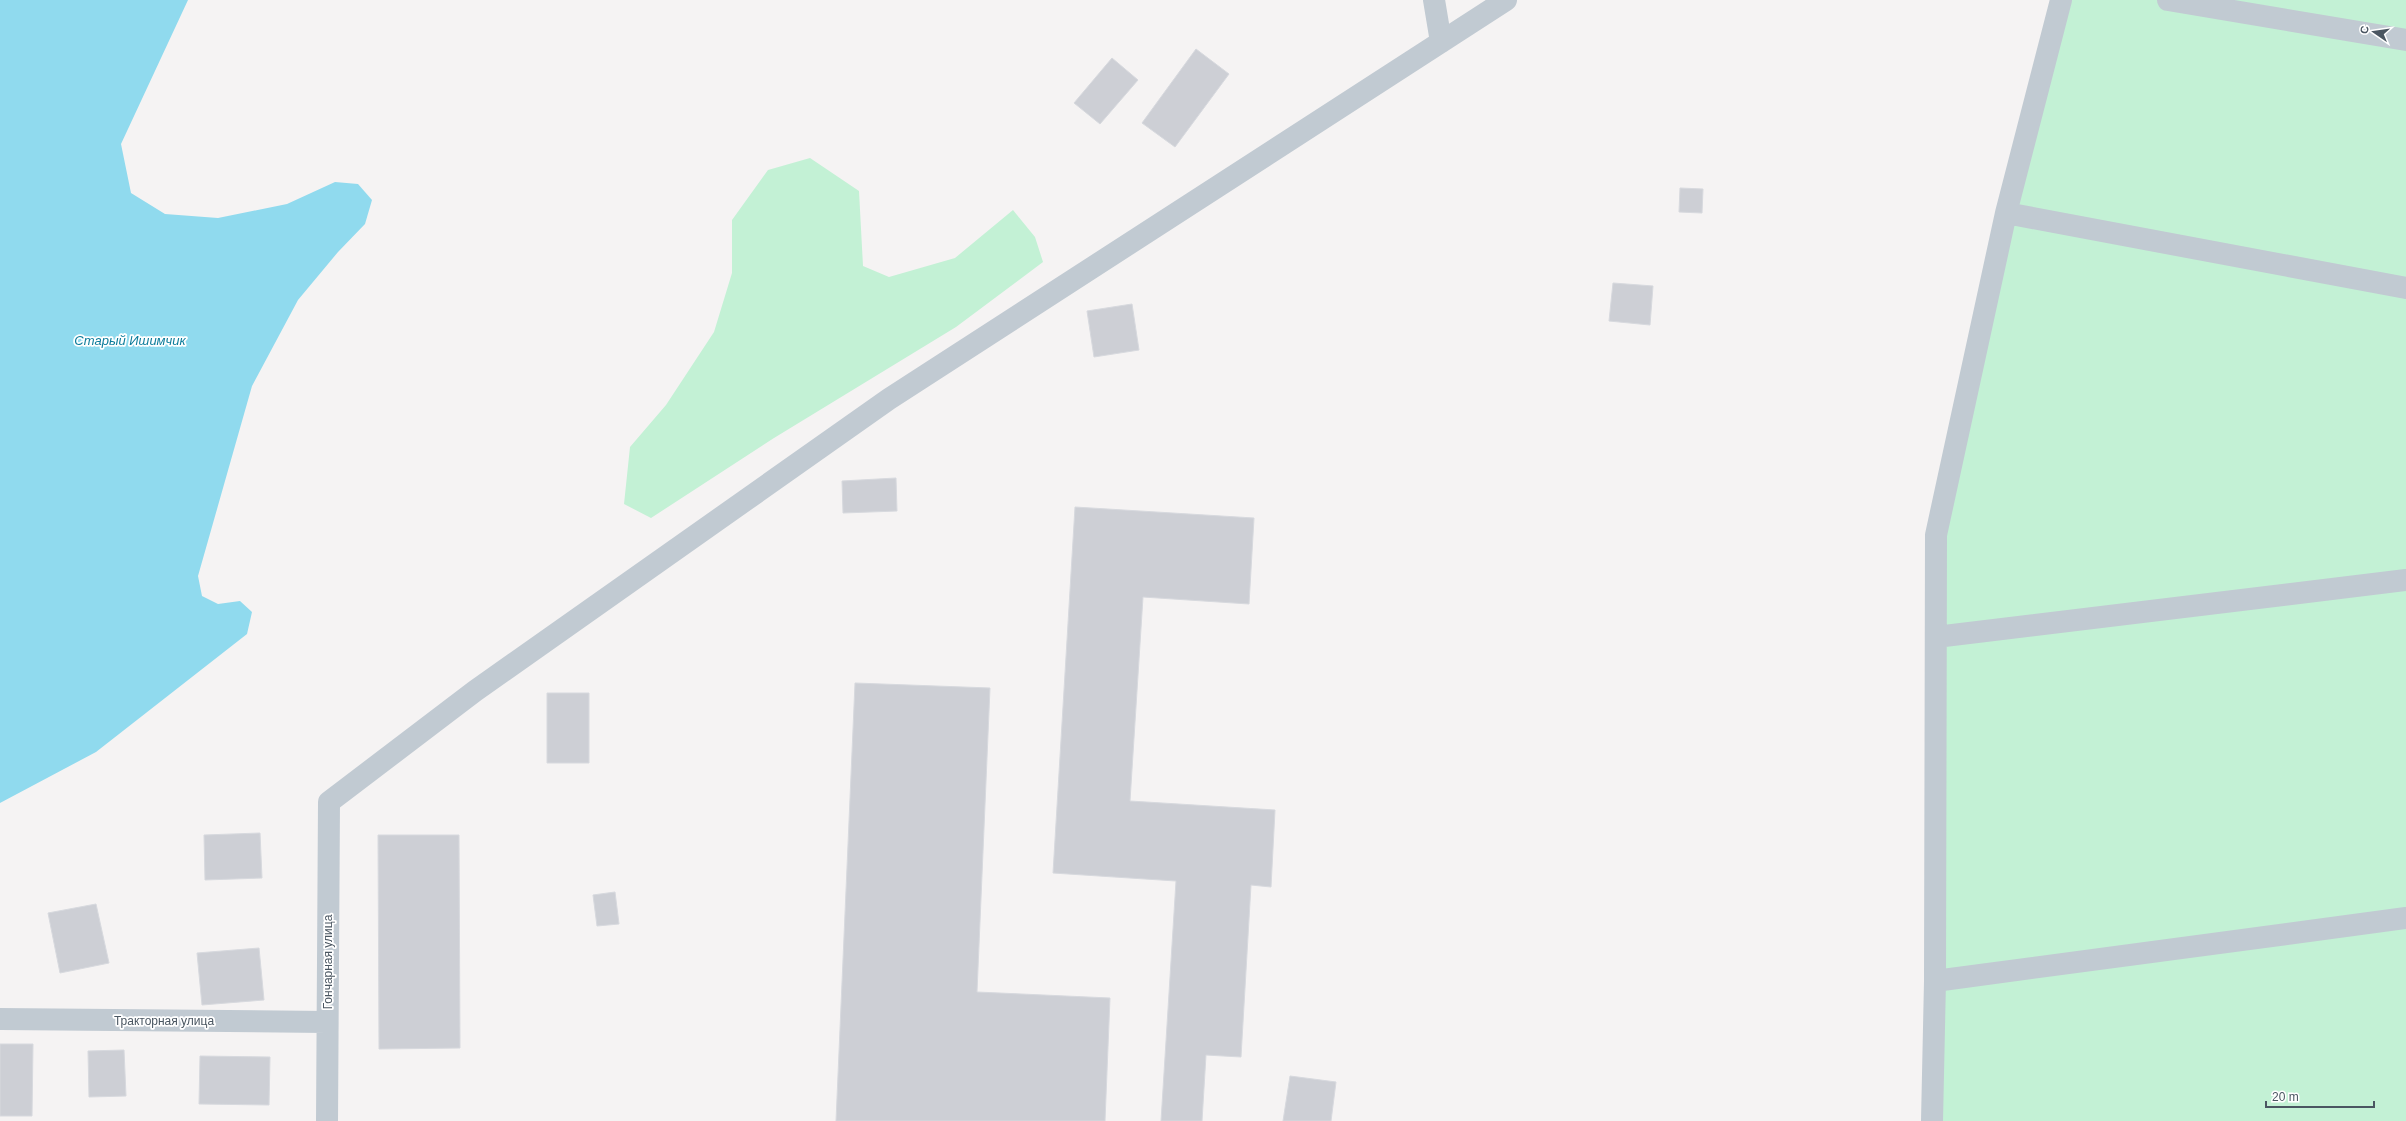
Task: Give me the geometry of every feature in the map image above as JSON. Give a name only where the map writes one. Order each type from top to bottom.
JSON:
[{"type":"street","points":[[1434,0],[1441,42],[1506,0]]},
{"type":"street","points":[[1932,1121],[1935,981],[1936,535],[2006,213],[2061,0]]},
{"type":"street","points":[[2168,0],[2406,40]]},
{"type":"street","name":"Гончарная улица","points":[[327,1121],[329,802],[475,691],[889,399],[1441,42]]},
{"type":"street","points":[[2006,213],[2406,288]]},
{"type":"street","points":[[1936,637],[2406,580]]},
{"type":"street","points":[[1935,981],[2406,918]]},
{"type":"street","name":"Тракторная улица","points":[[0,1019],[327,1022]]},
{"type":"green space","points":[[2057,0],[2406,0],[2406,1121],[1934,1121],[1936,535]]},
{"type":"green space","points":[[810,158],[859,191],[863,266],[889,277],[955,258],[1013,210],[1035,237],[1043,262],[956,327],[774,438],[651,518],[624,504],[630,447],[666,405],[714,332],[732,273],[732,220],[768,170]]},
{"type":"water","name":"Старый Ишимчик","points":[[0,0],[188,0],[121,144],[131,193],[165,214],[218,218],[287,204],[335,182],[358,184],[372,200],[365,224],[338,252],[298,300],[252,386],[198,576],[202,596],[218,604],[240,601],[252,612],[247,634],[96,752],[0,803]]},
{"type":"building","points":[[1196,49],[1229,74],[1175,147],[1142,123]]},
{"type":"building","points":[[1112,58],[1138,80],[1100,124],[1074,103]]},
{"type":"building","points":[[1680,188],[1703,189],[1702,213],[1679,212]]},
{"type":"building","points":[[1613,283],[1653,286],[1650,325],[1609,321]]},
{"type":"building","points":[[1132,304],[1139,350],[1094,357],[1087,311]]},
{"type":"building","points":[[896,478],[897,511],[843,513],[842,481]]},
{"type":"building","points":[[1075,507],[1254,518],[1249,604],[1143,597],[1130,801],[1275,810],[1271,887],[1251,885],[1241,1057],[1206,1055],[1202,1121],[1161,1121],[1176,881],[1053,873]]},
{"type":"building","points":[[855,683],[990,688],[977,992],[1110,998],[1105,1121],[836,1121]]},
{"type":"building","points":[[547,693],[589,693],[589,763],[547,763]]},
{"type":"building","points":[[260,833],[262,878],[205,880],[204,835]]},
{"type":"building","points":[[378,835],[459,835],[460,1048],[379,1049]]},
{"type":"building","points":[[615,892],[619,924],[597,926],[593,895]]},
{"type":"building","points":[[96,904],[109,963],[60,973],[48,913]]},
{"type":"building","points":[[259,948],[264,1000],[202,1005],[197,953]]},
{"type":"building","points":[[0,1044],[33,1044],[32,1116],[0,1116]]},
{"type":"building","points":[[124,1050],[126,1096],[89,1097],[88,1051]]},
{"type":"building","points":[[200,1056],[270,1057],[269,1105],[199,1104]]},
{"type":"building","points":[[1290,1076],[1336,1082],[1331,1121],[1283,1121]]}]
